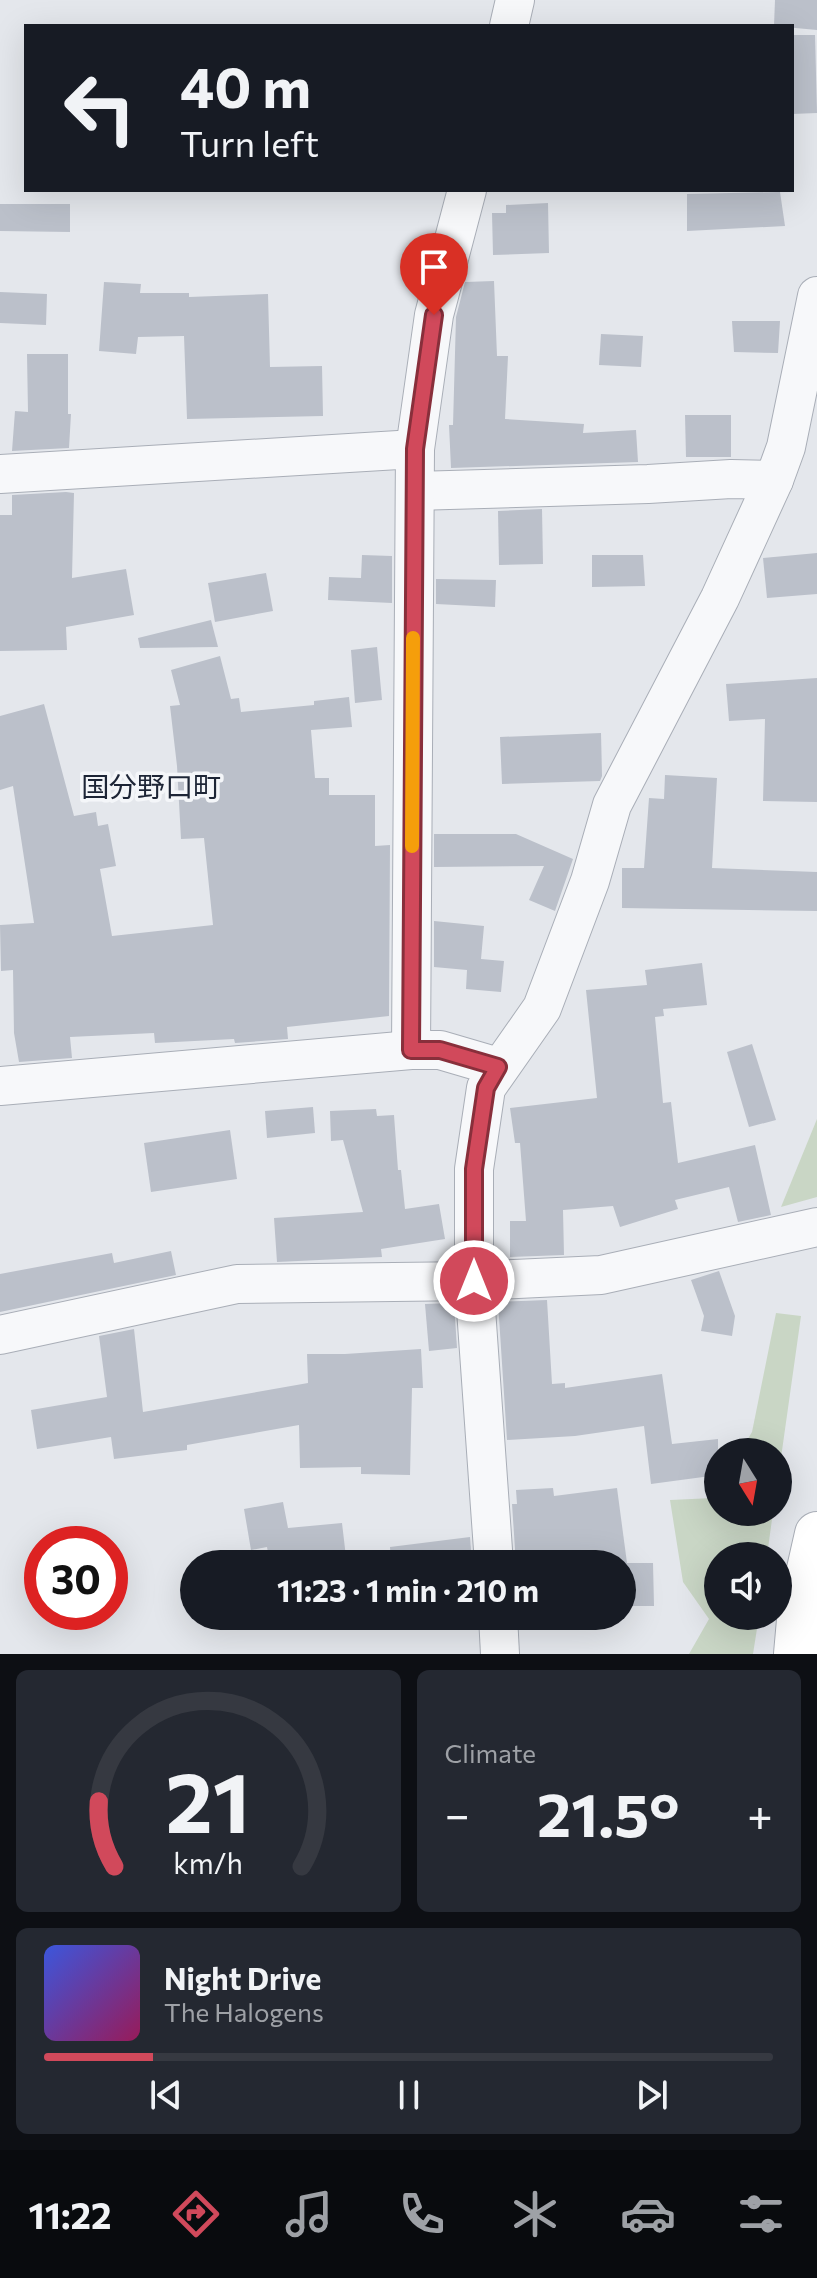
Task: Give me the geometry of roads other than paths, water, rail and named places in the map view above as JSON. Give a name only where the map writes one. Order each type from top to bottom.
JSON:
[{"type":"street","points":[[509,24],[515,0]]},
{"type":"street","points":[[411,1050],[415,449],[434,315],[466,192]]},
{"type":"street","points":[[493,1550],[474,1281],[474,1169],[486,1088],[542,1008],[590,881],[612,805],[720,598],[774,480],[786,447],[817,296]]},
{"type":"street","points":[[0,474],[415,449]]},
{"type":"street","points":[[415,491],[774,480]]},
{"type":"street","points":[[0,1086],[411,1050],[440,1050],[498,1067]]},
{"type":"street","points":[[0,1335],[237,1284],[474,1281],[601,1275],[817,1227]]},
{"type":"street","points":[[796,1654],[800,1609],[817,1534]]},
{"type":"street","points":[[499,1630],[500,1654]]},
{"type":"district","name":"国分野口町","points":[[151,787]]}]
